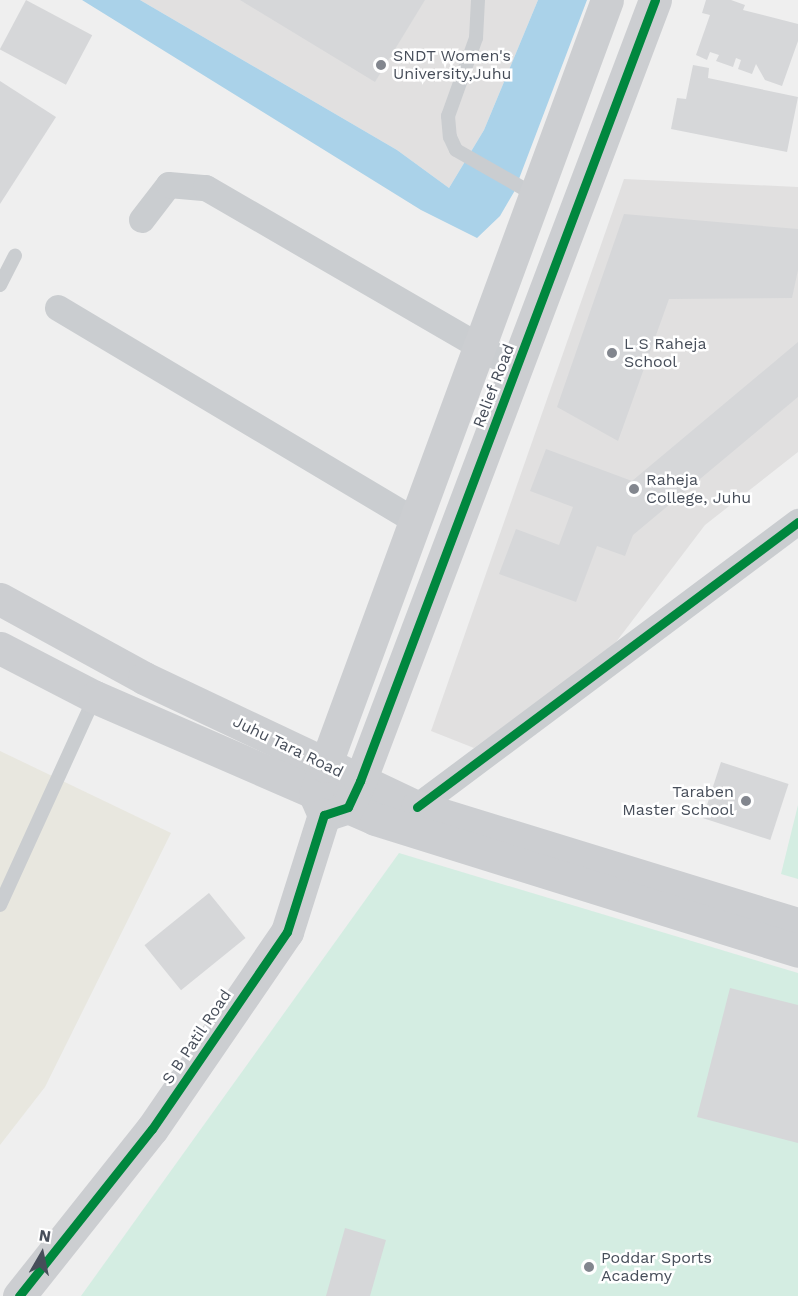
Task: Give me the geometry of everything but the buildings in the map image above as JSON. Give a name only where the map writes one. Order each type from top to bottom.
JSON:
[{"type":"street","name":"Relief Road","points":[[334,793],[387,597],[482,345],[607,0]]},
{"type":"street","name":"Relief Road","points":[[334,793],[426,610],[655,0]]},
{"type":"street","points":[[142,220],[169,185],[206,188],[482,345],[517,368]]},
{"type":"street","points":[[58,309],[416,521]]},
{"type":"street","points":[[417,807],[798,522]]},
{"type":"street","points":[[387,597],[426,610]]},
{"type":"street","name":"Juhu Tara Road","points":[[0,599],[144,678],[334,793],[417,807],[798,924]]},
{"type":"street","name":"Juhu Tara Road","points":[[0,648],[95,697],[334,793],[798,951]]},
{"type":"street","name":"S B Patil Road","points":[[19,1296],[152,1129],[287,932],[334,793]]},
{"type":"lane","points":[[478,0],[476,38],[448,116],[450,137],[456,150],[536,195]]},
{"type":"lane","points":[[0,285],[15,256]]},
{"type":"lane","points":[[0,903],[95,697]]},
{"type":"shaded area","name":"SNDT Women's University,Juhu","points":[[140,0],[538,0],[484,130],[449,188],[397,150]]},
{"type":"shaded area","name":"Raheja College, Juhu","points":[[624,179],[798,187],[798,452],[705,525],[610,650],[474,748],[431,731]]},
{"type":"shaded area","points":[[0,751],[171,833],[45,1087],[0,1145]]},
{"type":"green space","points":[[798,805],[798,879],[781,874]]},
{"type":"green space","points":[[399,853],[798,973],[798,1296],[81,1296]]},
{"type":"water","points":[[82,0],[140,0],[397,150],[449,188],[484,130],[538,0],[587,0],[514,192],[500,216],[477,238],[421,210]]},
{"type":"cycle path","points":[[19,1296],[152,1129],[287,932],[324,815],[348,807],[360,781],[655,0]]},
{"type":"cycle path","points":[[417,807],[798,522]]},
{"type":"place","name":"SNDT Women's University,Juhu","points":[[381,65]]},
{"type":"place","name":"L S Raheja School","points":[[612,353]]},
{"type":"place","name":"Raheja College, Juhu","points":[[634,489]]},
{"type":"place","name":"Taraben Master School","points":[[746,801]]},
{"type":"place","name":"Poddar Sports Academy","points":[[589,1267]]}]
